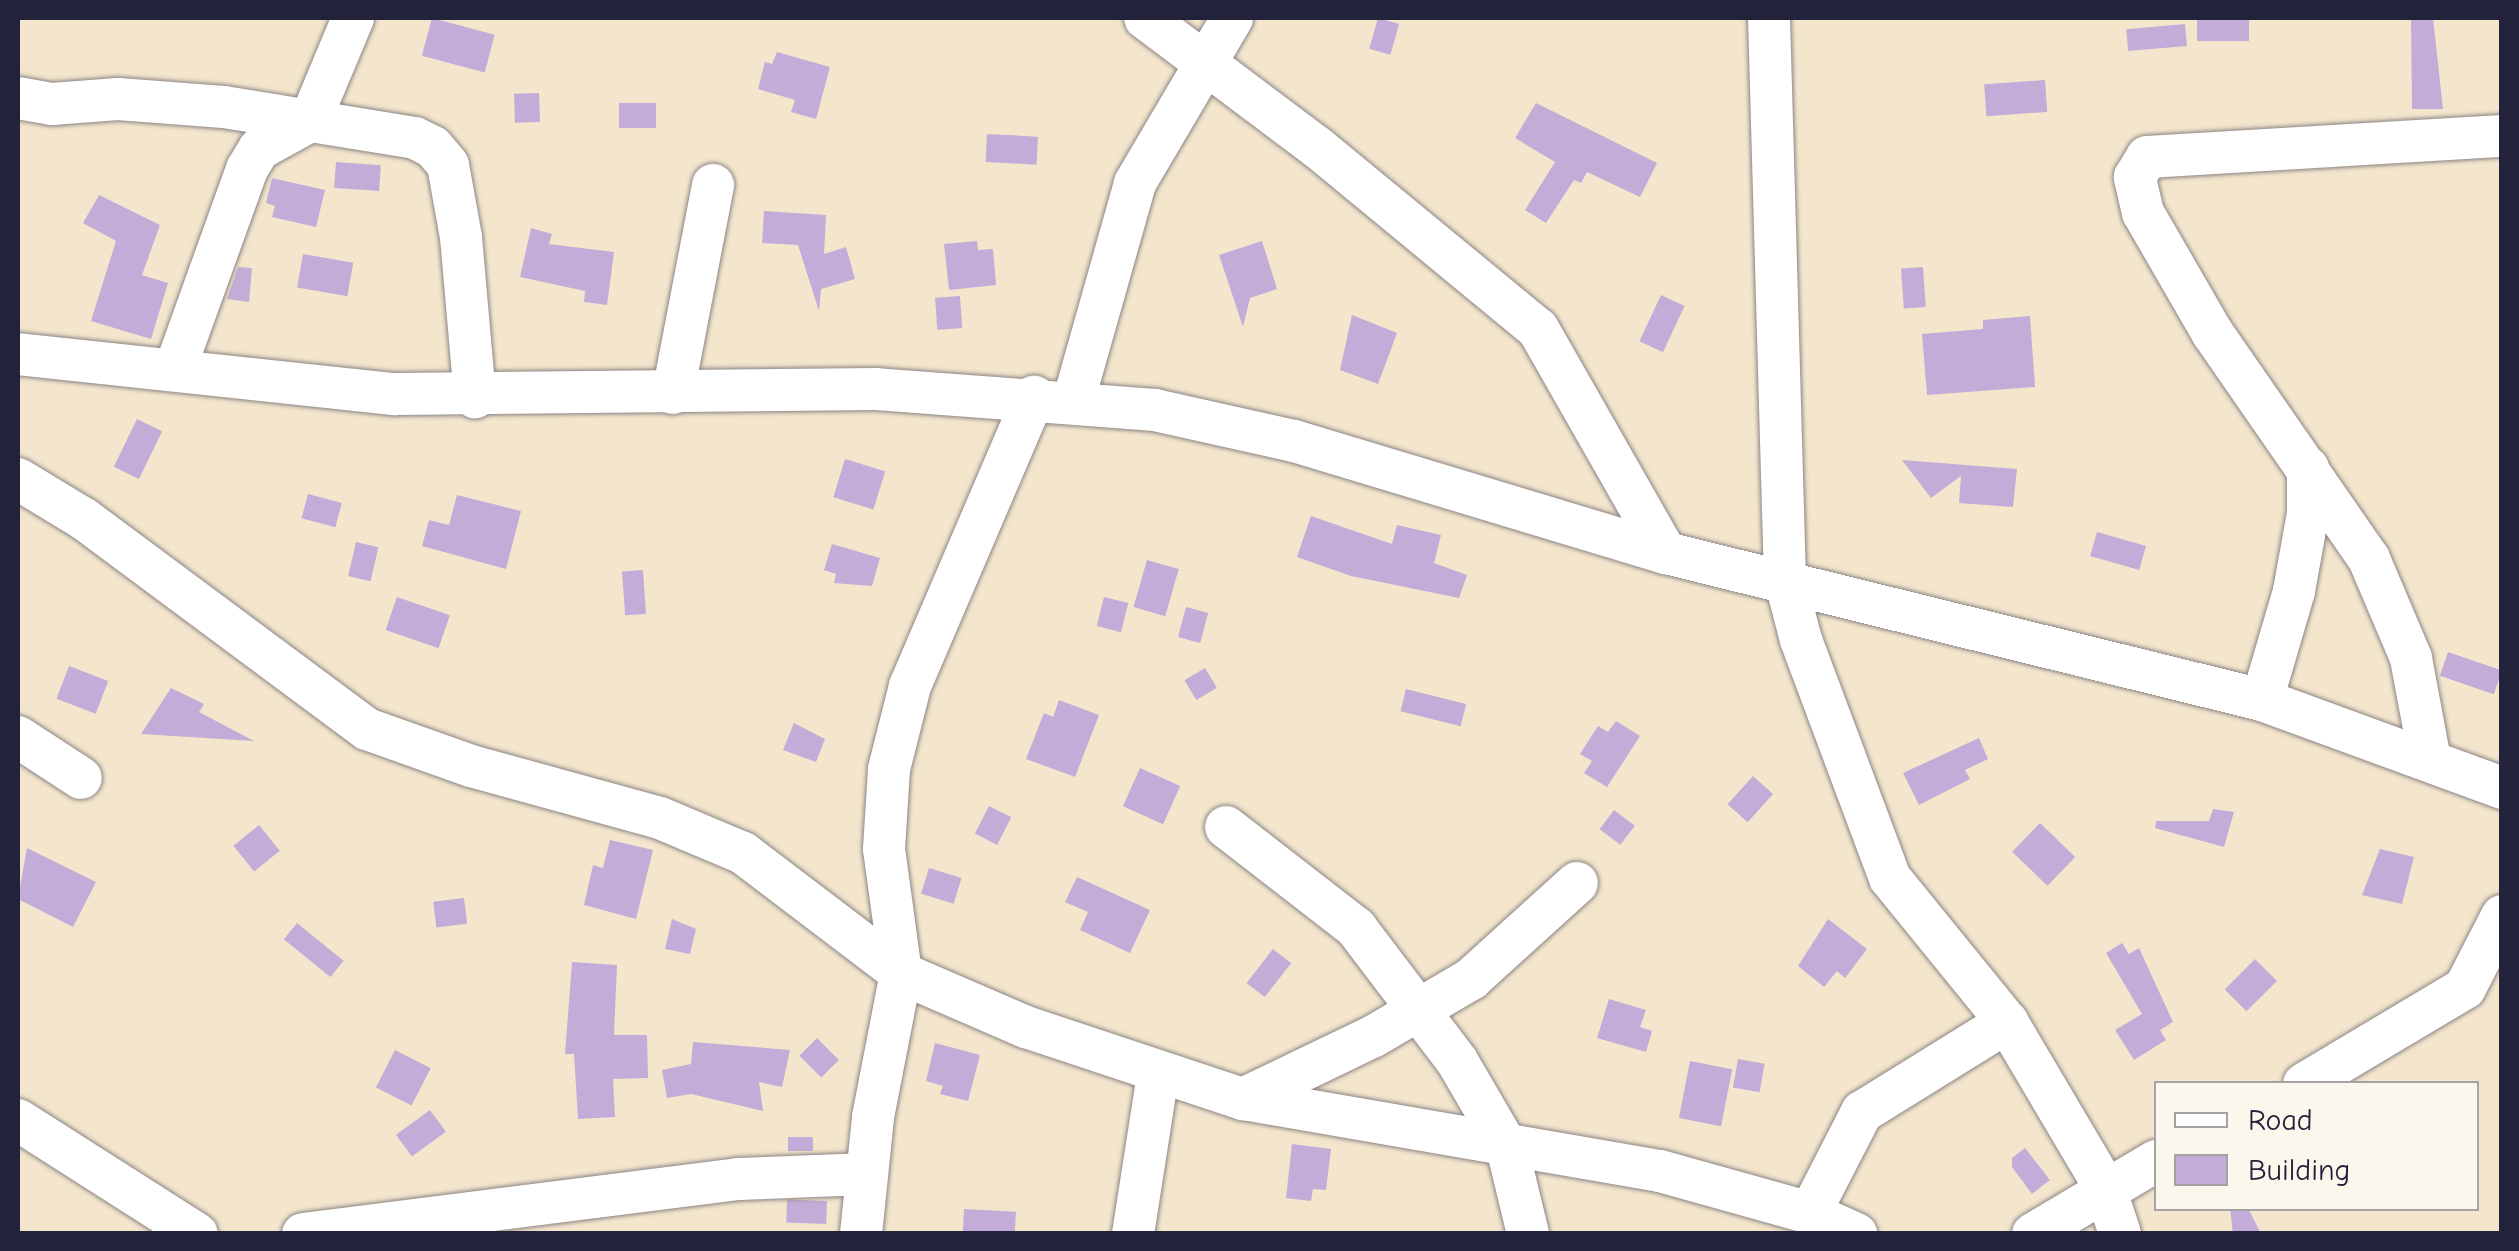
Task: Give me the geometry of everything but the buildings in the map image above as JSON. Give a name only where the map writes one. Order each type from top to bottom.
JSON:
[{"type":"street","points":[[174,369],[247,169],[259,149],[310,121],[352,18]]},
{"type":"street","points":[[1145,18],[1317,147],[1538,329],[1666,553]]},
{"type":"street","points":[[861,1234],[900,973],[884,848],[889,770],[910,686],[1054,398],[1136,182],[1232,18]]},
{"type":"street","points":[[1768,18],[1785,579],[1800,640],[1890,878],[2007,1022],[2105,1188],[2120,1234]]},
{"type":"street","points":[[18,98],[52,104],[118,99],[224,107],[415,138],[448,165],[475,397]]},
{"type":"street","points":[[2430,760],[2411,658],[2368,559],[2214,334],[2144,213],[2136,192],[2138,163],[2147,157],[2502,136]]},
{"type":"street","points":[[673,393],[713,185]]},
{"type":"street","points":[[18,354],[174,369],[276,385],[475,397],[876,388],[1054,398],[1294,441],[1666,553],[1785,579],[2262,700],[2502,788]]},
{"type":"street","points":[[2262,700],[2294,591],[2308,513],[2308,468]]},
{"type":"street","points":[[18,479],[84,518],[367,729],[471,766],[660,818],[742,853],[900,973],[1158,1074],[1243,1099],[1660,1171],[1810,1213],[1856,1234]]},
{"type":"street","points":[[18,737],[81,778]]},
{"type":"street","points":[[1226,827],[1356,928],[1420,1010],[1483,1099],[1507,1147],[1528,1234]]},
{"type":"street","points":[[1243,1099],[1420,1010],[1471,979],[1577,883]]},
{"type":"street","points":[[2309,1081],[2465,988],[2502,916]]},
{"type":"street","points":[[1810,1213],[1862,1112],[2007,1022]]},
{"type":"street","points":[[1133,1234],[1158,1074]]},
{"type":"street","points":[[18,1120],[197,1234]]},
{"type":"street","points":[[2033,1234],[2154,1162]]},
{"type":"street","points":[[303,1234],[606,1215],[739,1179],[867,1174]]}]
